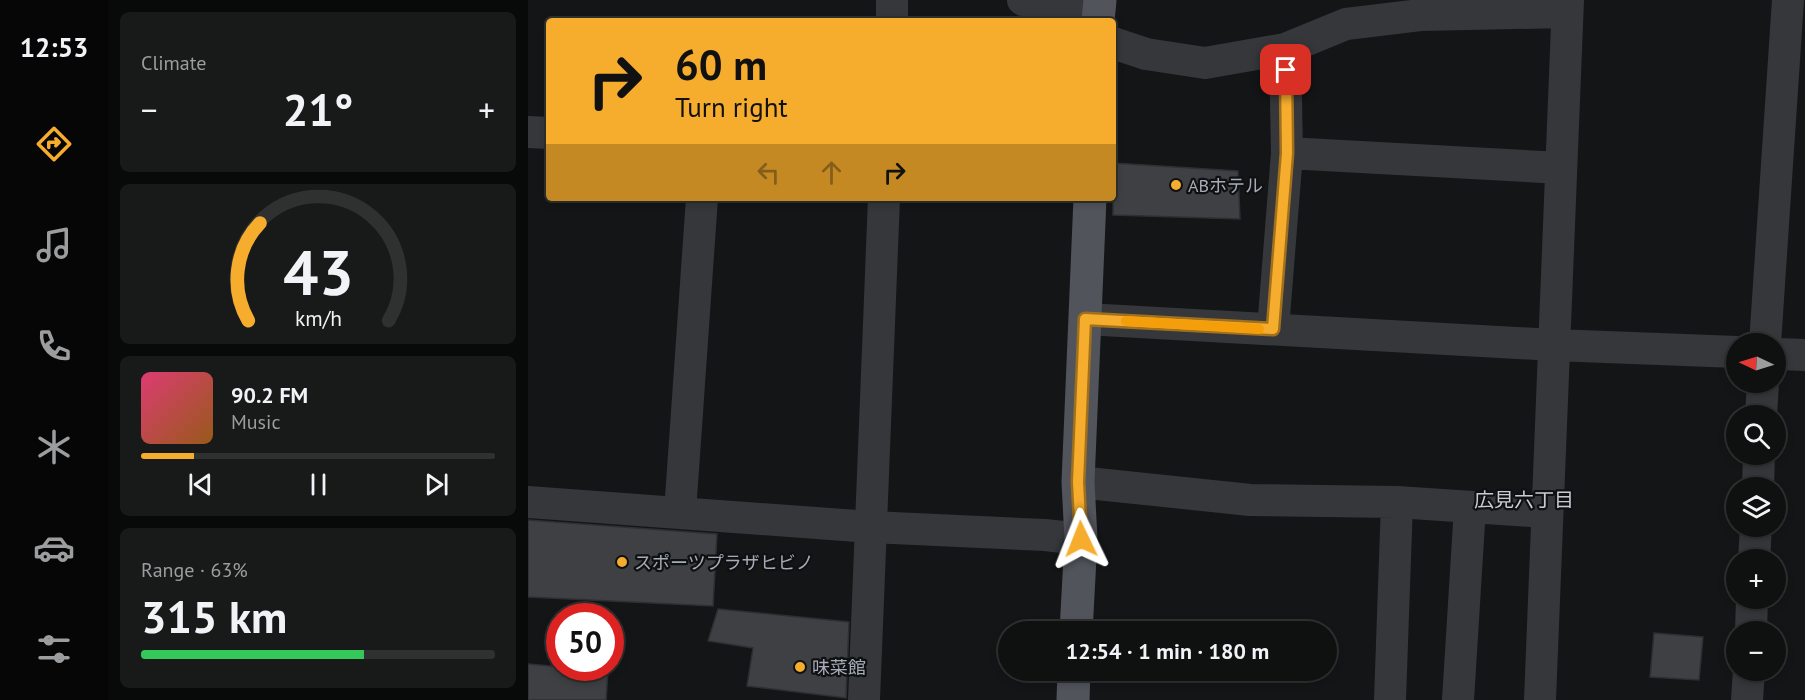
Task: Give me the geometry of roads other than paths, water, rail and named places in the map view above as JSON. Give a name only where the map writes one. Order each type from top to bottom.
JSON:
[{"type":"main road","points":[[1077,621],[1081,539],[1078,482],[1090,201]]},
{"type":"main road","points":[[1072,700],[1073,681]]},
{"type":"street","points":[[891,18],[892,0]]},
{"type":"street","points":[[1023,0],[1099,10]]},
{"type":"street","points":[[1766,333],[1788,0]]},
{"type":"street","points":[[1116,44],[1146,54],[1205,63],[1286,49],[1346,12],[1420,15],[1567,6],[1540,700]]},
{"type":"street","points":[[1273,329],[1287,153],[1286,49]]},
{"type":"street","points":[[528,132],[546,133]]},
{"type":"street","points":[[1287,153],[1561,168]]},
{"type":"street","points":[[680,512],[702,201]]},
{"type":"street","points":[[864,700],[884,201]]},
{"type":"street","points":[[1085,319],[1554,345],[1726,352]]},
{"type":"street","points":[[1786,354],[1805,355]]},
{"type":"street","points":[[1078,482],[1250,500],[1397,502],[1547,512]]},
{"type":"street","points":[[528,502],[871,527],[1045,535],[1081,539]]},
{"type":"street","points":[[1390,700],[1397,502]]},
{"type":"street","points":[[1458,700],[1470,507]]},
{"type":"street","points":[[1748,700],[1749,681]]},
{"type":"place","name":"ABホテル","points":[[1176,185]]},
{"type":"place","name":"スポーツプラザヒビノ","points":[[622,562]]},
{"type":"place","name":"味菜館","points":[[800,667]]},
{"type":"district","name":"広見六丁目","points":[[1524,500]]}]
